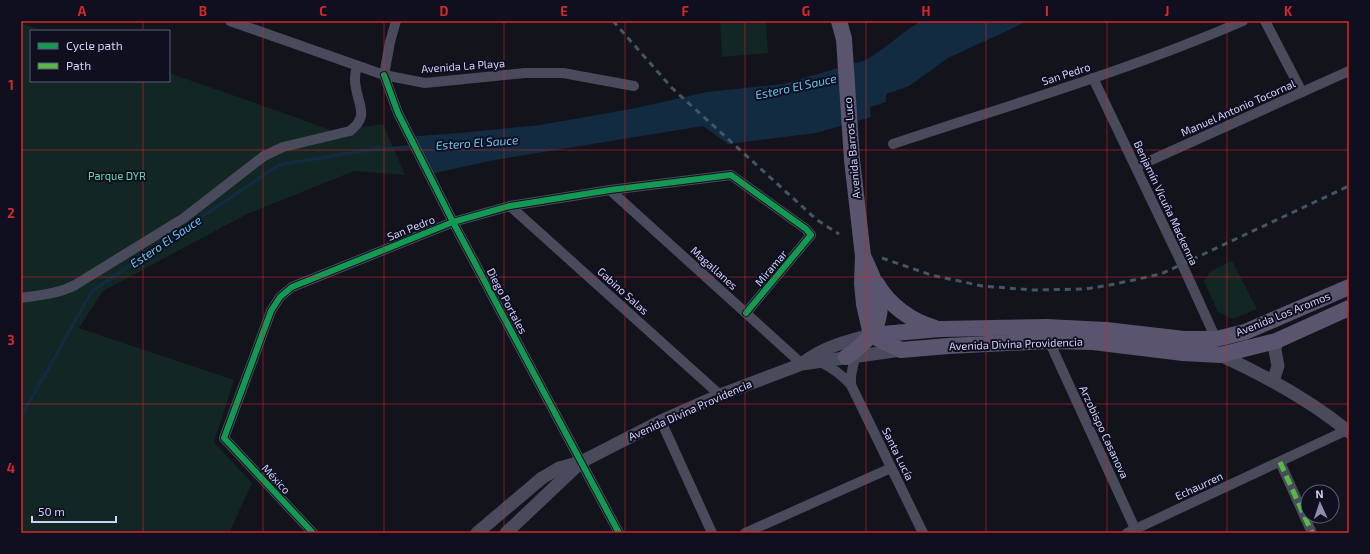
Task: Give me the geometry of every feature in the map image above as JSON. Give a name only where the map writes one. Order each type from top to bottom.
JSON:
[{"type":"main road","name":"Avenida Barros Luco","points":[[840,21],[844,39],[852,160],[863,256],[862,290],[871,335]]},
{"type":"main road","name":"Avenida Barros Luco","points":[[844,39],[846,21]]},
{"type":"main road","name":"Avenida Barros Luco","points":[[863,256],[874,278],[879,303],[880,316],[871,335]]},
{"type":"main road","points":[[874,278],[886,297],[902,312],[921,323],[940,329]]},
{"type":"main road","name":"Avenida Los Aromos","points":[[1216,339],[1245,332],[1349,287]]},
{"type":"main road","points":[[1276,341],[1287,327],[1319,300]]},
{"type":"main road","name":"Avenida Los Aromos","points":[[1220,356],[1276,341],[1349,308]]},
{"type":"main road","name":"Avenida Divina Providencia","points":[[871,335],[940,329],[1047,327],[1106,330],[1184,339],[1216,339]]},
{"type":"main road","points":[[851,356],[865,344],[871,335],[901,350]]},
{"type":"main road","name":"Avenida Divina Providencia","points":[[901,350],[1049,341],[1093,342],[1220,356]]},
{"type":"street","name":"Avenida La Playa","points":[[230,21],[384,75],[425,83],[526,74],[563,73],[634,86]]},
{"type":"street","points":[[384,75],[390,42],[396,21]]},
{"type":"street","name":"San Pedro","points":[[893,144],[1093,78],[1178,48],[1243,21]]},
{"type":"street","points":[[1265,21],[1302,92]]},
{"type":"street","points":[[21,298],[51,294],[74,285],[184,218],[255,162],[274,151],[283,147],[350,131],[357,125],[362,109],[355,84],[357,66]]},
{"type":"street","name":"Manuel Antonio Tocornal","points":[[1136,167],[1349,71]]},
{"type":"street","name":"Diego Portales","points":[[384,75],[398,113],[453,222],[619,533]]},
{"type":"street","name":"Benjamín Vicuña Mackenna","points":[[1093,78],[1182,264],[1216,339]]},
{"type":"street","name":"San Pedro","points":[[224,438],[271,311],[283,294],[292,287],[453,222],[510,206],[610,190],[731,175],[806,229],[811,235]]},
{"type":"street","name":"Magallanes","points":[[610,190],[802,364]]},
{"type":"street","name":"Gabino Salas","points":[[510,206],[720,395]]},
{"type":"street","name":"Miramar","points":[[746,313],[811,235]]},
{"type":"street","name":"Avenida Divina Providencia","points":[[802,364],[814,354],[832,346],[871,335]]},
{"type":"street","name":"Arzobispo Casanova","points":[[1049,341],[1133,532]]},
{"type":"street","points":[[1273,381],[1278,366],[1275,350],[1276,341]]},
{"type":"street","name":"Avenida Divina Providencia","points":[[478,533],[542,478],[559,468],[581,462],[661,421],[720,395],[802,364],[901,350]]},
{"type":"street","name":"Santa Lucía","points":[[851,356],[852,385]]},
{"type":"street","name":"Avenida Divina Providencia","points":[[1220,356],[1273,381],[1318,408],[1348,431]]},
{"type":"street","name":"Santa Lucía","points":[[820,362],[840,373],[852,385],[923,533]]},
{"type":"street","points":[[661,421],[712,533]]},
{"type":"street","name":"Echaurren","points":[[1133,532],[1348,431]]},
{"type":"street","name":"México","points":[[224,438],[313,533]]},
{"type":"street","name":"Avenida Divina Providencia","points":[[506,533],[581,462]]},
{"type":"street","points":[[1280,462],[1312,533]]},
{"type":"street","points":[[745,533],[891,468]]},
{"type":"green space","points":[[720,21],[766,21],[768,53],[722,57]]},
{"type":"green space","name":"Parque DYR","points":[[21,23],[41,30],[30,30],[30,82],[170,82],[170,73],[333,131],[383,124],[405,175],[354,171],[247,214],[103,291],[79,328],[234,380],[214,442],[252,483],[229,533],[21,533]]},
{"type":"green space","points":[[1232,261],[1257,309],[1233,319],[1218,312],[1204,281],[1211,271]]},
{"type":"water","points":[[921,21],[1028,21],[948,58],[909,86],[886,94],[886,102],[870,107],[871,117],[816,133],[728,144],[703,126],[494,160],[426,175],[406,137],[540,125],[631,109],[707,92],[783,84],[866,60]]},
{"type":"waterway","name":"Estero El Sauce","points":[[21,417],[92,291],[279,165],[375,149],[413,147]]},
{"type":"railway","points":[[613,21],[672,88],[817,220],[839,234]]},
{"type":"railway","points":[[882,258],[931,275],[982,286],[1033,290],[1085,289],[1161,274],[1349,186]]},
{"type":"marked path","points":[[1280,462],[1312,533]]},
{"type":"cycle path","points":[[384,75],[398,113],[453,222],[619,533]]},
{"type":"cycle path","points":[[313,533],[224,438],[271,311],[280,297],[292,287],[453,222],[510,206],[610,190],[731,175],[806,229],[811,235],[746,313]]}]
